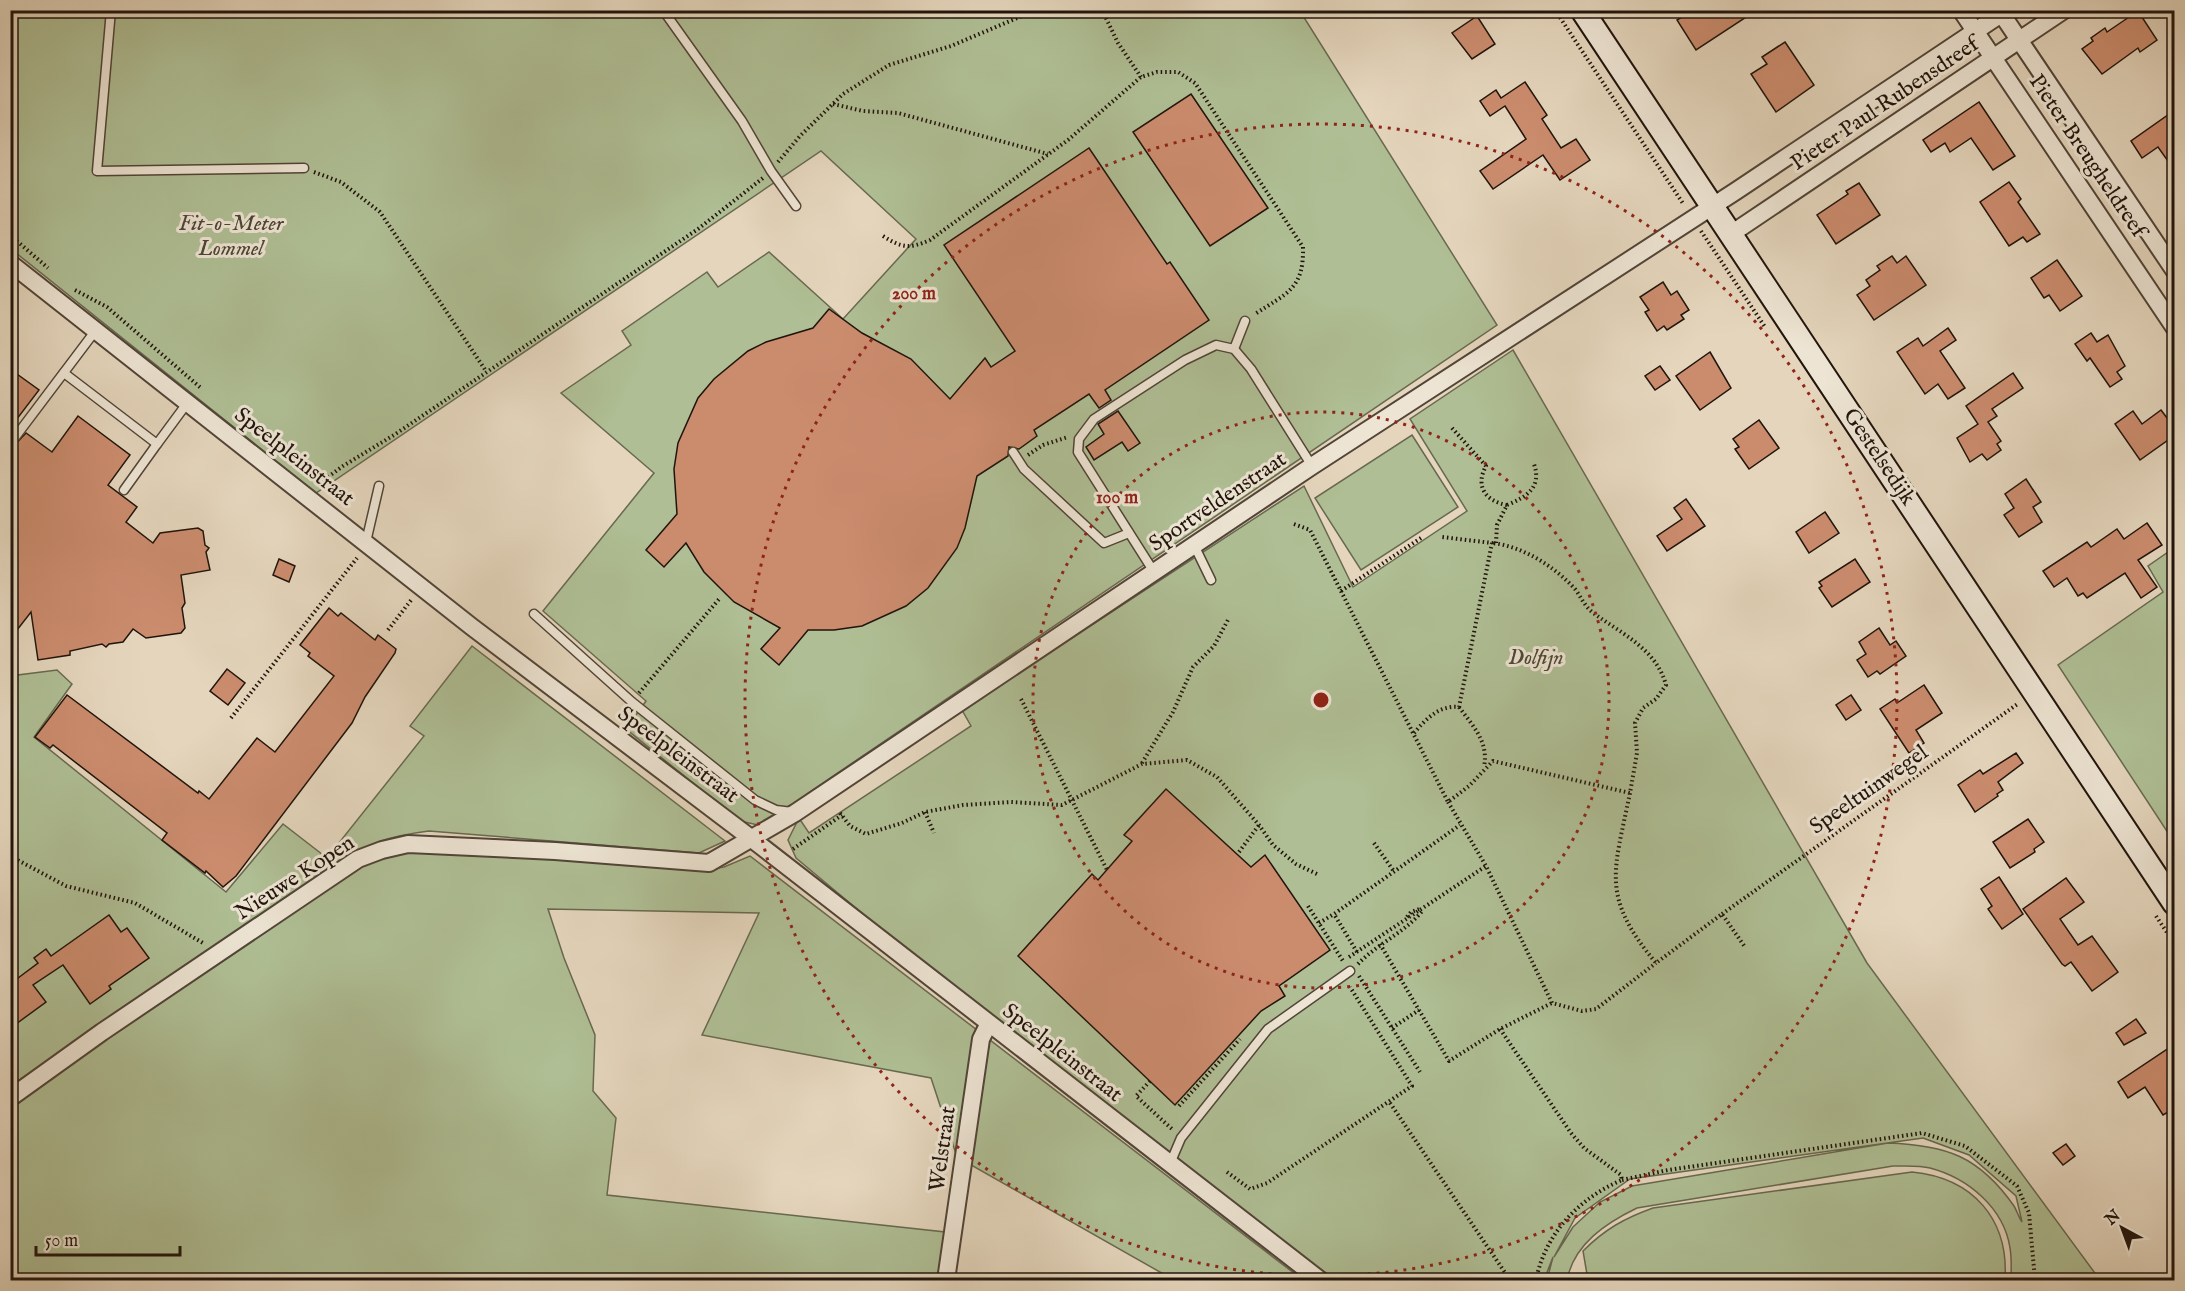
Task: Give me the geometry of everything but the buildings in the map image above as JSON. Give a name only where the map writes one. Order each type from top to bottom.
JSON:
[{"type":"main road","name":"Gestelsedijk","points":[[1582,10],[2175,903]]},
{"type":"street","name":"Pieter Breugheldreef","points":[[1961,10],[2175,327]]},
{"type":"street","name":"Pieter Paul Rubensdreef","points":[[1731,234],[2064,10]]},
{"type":"street","name":"Pieter Paul Rubensdreef","points":[[1712,206],[2003,12]]},
{"type":"street","name":"Pieter Breugheldreef","points":[[2003,12],[2175,270]]},
{"type":"street","name":"Sportveldenstraat","points":[[752,839],[795,813],[1312,466],[1712,206]]},
{"type":"street","name":"Speelpleinstraat","points":[[10,263],[421,587],[752,839],[1169,1166],[1320,1281]]},
{"type":"street","name":"Nieuwe Kopen","points":[[10,1098],[358,859],[408,844],[555,851],[709,863],[752,839]]},
{"type":"street","name":"Welstraat","points":[[946,1281],[981,1039],[988,1025]]},
{"type":"lane","points":[[111,10],[97,171],[304,168]]},
{"type":"lane","points":[[663,10],[742,121],[771,171],[796,206]]},
{"type":"lane","points":[[1234,349],[1245,321]]},
{"type":"lane","points":[[10,444],[96,330]]},
{"type":"lane","points":[[1154,572],[1078,452],[1083,432],[1094,419],[1185,360],[1216,345],[1234,349],[1251,369],[1312,466]]},
{"type":"lane","points":[[64,374],[157,444]]},
{"type":"lane","points":[[124,490],[188,402]]},
{"type":"lane","points":[[1013,453],[1024,469],[1104,543],[1129,533]]},
{"type":"lane","points":[[369,545],[379,486]]},
{"type":"lane","points":[[1194,545],[1211,580]]},
{"type":"lane","points":[[534,614],[632,702],[755,800],[776,810],[795,813]]},
{"type":"lane","points":[[1169,1166],[1181,1138],[1268,1029],[1352,970]]},
{"type":"path","points":[[305,495],[698,230],[771,171],[800,136],[843,94],[889,65],[951,46],[1036,10]]},
{"type":"path","points":[[1102,10],[1118,43],[1141,76]]},
{"type":"path","points":[[883,236],[902,248],[914,247],[930,240],[1048,155],[1141,76],[1157,72],[1178,72],[1195,83],[1303,247],[1304,270],[1291,290],[1245,321]]},
{"type":"path","points":[[833,105],[863,111],[898,113],[1048,155]]},
{"type":"path","points":[[304,168],[340,182],[380,212],[486,371]]},
{"type":"path","points":[[10,235],[52,272]]},
{"type":"path","points":[[69,287],[107,307],[202,390]]},
{"type":"path","points":[[246,424],[323,481]]},
{"type":"path","points":[[1452,428],[1485,466],[1479,481],[1481,489],[1491,500],[1507,505]]},
{"type":"path","points":[[1037,450],[1043,445],[1083,432]]},
{"type":"path","points":[[1484,768],[1486,757],[1482,740],[1459,707],[1494,534],[1507,505],[1525,497],[1533,490],[1537,482],[1533,464]]},
{"type":"path","points":[[1294,524],[1310,530],[1460,825],[1486,866],[1552,1003],[1500,1029],[1449,1061],[1380,944]]},
{"type":"path","points":[[1442,537],[1502,546],[1511,545],[1547,566],[1574,589],[1589,610],[1639,644],[1662,669],[1666,685],[1656,699],[1643,708],[1635,723],[1637,753],[1617,849],[1615,890],[1622,916],[1656,963]]},
{"type":"path","points":[[1341,591],[1421,538]]},
{"type":"path","points":[[231,718],[353,561],[369,545]]},
{"type":"path","points":[[388,630],[421,587]]},
{"type":"path","points":[[632,702],[720,598]]},
{"type":"path","points":[[1142,764],[1173,712],[1193,667],[1214,646],[1229,618]]},
{"type":"path","name":"Speeltuinwegel","points":[[1552,1003],[1582,1011],[1596,1009],[1722,914],[2034,691]]},
{"type":"path","points":[[1021,699],[1107,870]]},
{"type":"path","points":[[1414,733],[1425,720],[1446,706],[1459,707]]},
{"type":"path","points":[[791,870],[798,861],[790,851],[841,814],[850,826],[866,834],[902,823],[925,812],[963,805],[1011,802],[1062,805],[1142,764],[1187,760],[1217,777],[1259,825],[1272,845],[1296,864],[1319,875]]},
{"type":"path","points":[[1448,802],[1469,786],[1493,761],[1630,793]]},
{"type":"path","points":[[925,812],[934,833]]},
{"type":"path","points":[[1239,852],[1259,825]]},
{"type":"path","points":[[1318,923],[1460,825]]},
{"type":"path","points":[[1374,843],[1393,870]]},
{"type":"path","points":[[10,856],[66,886],[135,903],[218,955]]},
{"type":"path","points":[[1363,959],[1375,940],[1411,912],[1426,907],[1486,866]]},
{"type":"path","points":[[1308,906],[1343,961]]},
{"type":"path","points":[[1369,952],[1416,920],[1426,907]]},
{"type":"path","points":[[1334,914],[1357,952]]},
{"type":"path","points":[[1722,914],[1745,947]]},
{"type":"path","points":[[1352,970],[1420,1072]]},
{"type":"path","points":[[1227,1172],[1250,1189],[1267,1184],[1310,1152],[1390,1103],[1413,1086],[1356,997]]},
{"type":"path","points":[[1392,1028],[1419,1010]]},
{"type":"path","points":[[1500,1029],[1571,1133],[1584,1148],[1621,1175],[1622,1180]]},
{"type":"path","points":[[1150,1081],[1136,1096],[1181,1138]]},
{"type":"path","points":[[1390,1103],[1510,1281]]},
{"type":"path","points":[[1536,1281],[1546,1248],[1568,1216],[1607,1186],[1622,1180],[1668,1170],[1922,1133],[1965,1146],[2017,1186],[2029,1213],[2035,1281]]},
{"type":"green space","name":"Fit-o-Meter Lommel","points":[[10,11],[1300,11],[1497,325],[758,825],[740,821],[626,729],[646,701],[543,611],[654,473],[561,393],[631,345],[622,331],[707,272],[718,287],[769,252],[843,319],[916,239],[821,151],[316,493],[11,249]]},
{"type":"green space","name":"Dolfijn","points":[[1513,350],[1867,963],[2100,1280],[2011,1280],[2011,1252],[2006,1233],[1992,1208],[1982,1197],[1958,1179],[1930,1168],[1893,1166],[1637,1208],[1603,1228],[1584,1245],[1571,1267],[1567,1280],[1547,1280],[1553,1257],[1544,1280],[1333,1280],[875,924],[796,858],[788,840],[799,818],[809,833],[971,726],[962,710],[1304,486],[1353,587],[1467,511],[1410,419]],"holes":[[[1923,1138],[1969,1155],[2016,1196],[2022,1222],[2014,1206],[1988,1175],[1960,1156],[1927,1147],[1888,1143],[1632,1186],[1600,1202],[1573,1227],[1554,1257],[1575,1218],[1630,1179]]]},
{"type":"green space","points":[[1412,435],[1458,507],[1361,570],[1315,498]]},
{"type":"green space","points":[[2174,548],[2174,842],[2058,665],[2163,592],[2148,566]]},
{"type":"green space","points":[[472,646],[725,841],[699,853],[429,831],[402,835],[380,842],[334,864],[11,1086],[10,676],[57,670],[72,684],[34,737],[226,892],[283,824],[327,858],[424,736],[410,726]]},
{"type":"green space","points":[[414,847],[699,871],[724,867],[750,856],[1303,1280],[1174,1280],[957,1157],[931,1078],[702,1035],[759,913],[548,909],[564,958],[595,1035],[593,1091],[616,1118],[607,1195],[945,1232],[937,1280],[11,1280],[11,1107],[42,1082],[371,860]]},
{"type":"green space","points":[[1912,1172],[1934,1176],[1953,1183],[1983,1205],[2001,1238],[2005,1258],[2005,1280],[1588,1280],[1583,1251],[1599,1236],[1616,1225],[1653,1208]]}]
